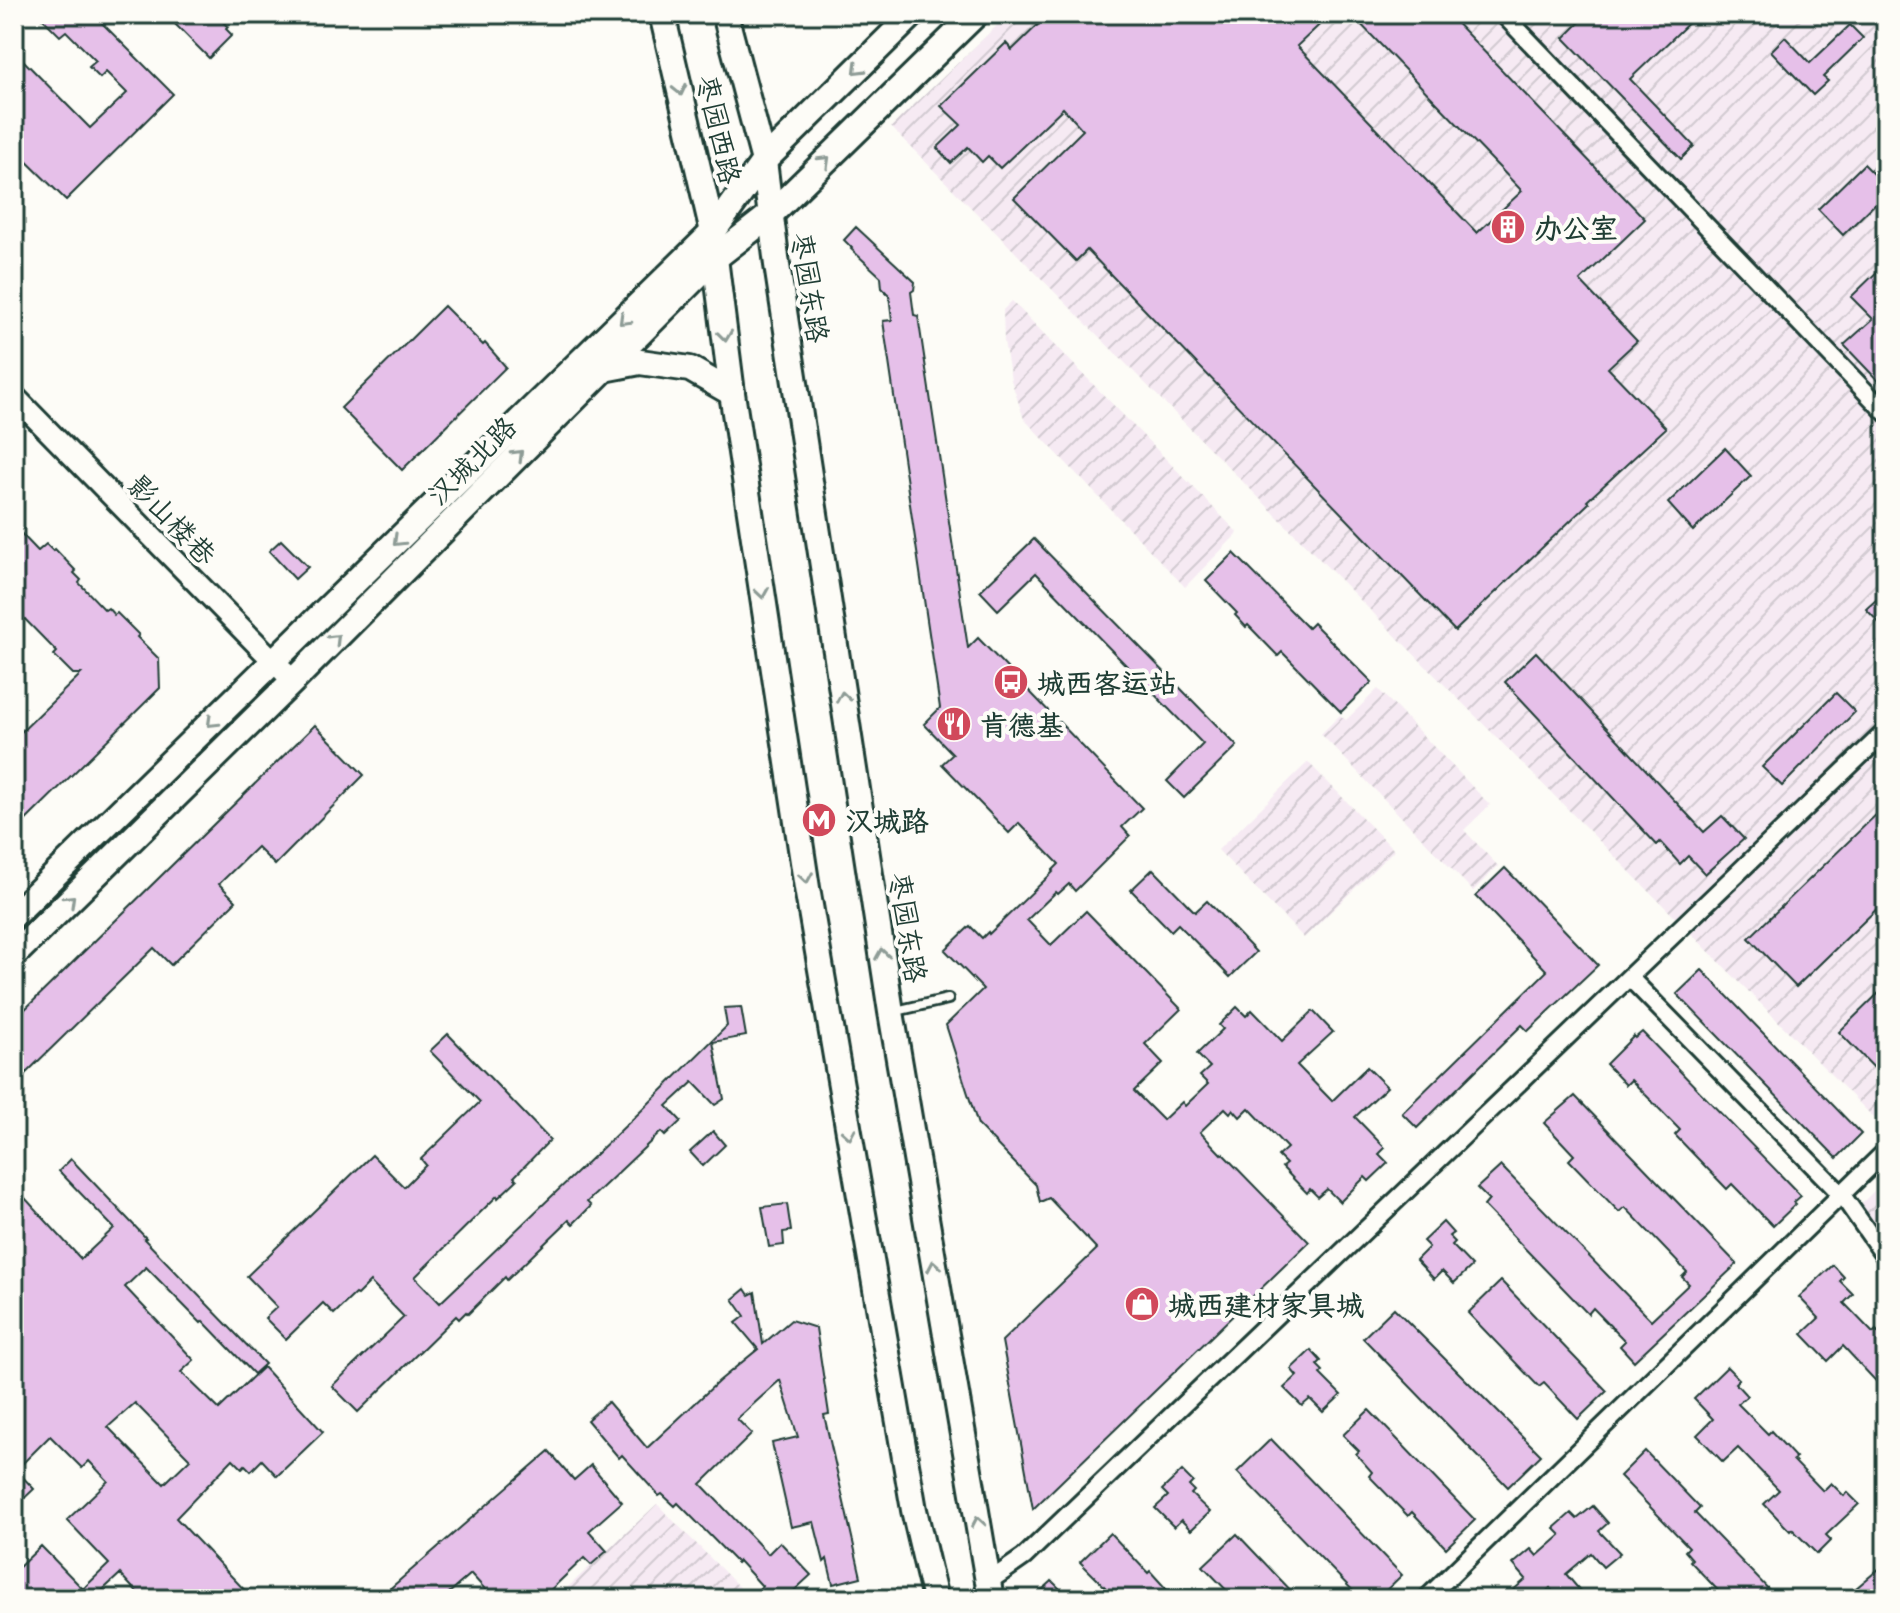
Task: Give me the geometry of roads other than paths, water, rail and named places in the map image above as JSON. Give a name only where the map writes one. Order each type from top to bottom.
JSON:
[{"type":"main road","name":"枣园西路","points":[[662,14],[713,232],[715,258]]},
{"type":"main road","name":"枣园西路","points":[[725,14],[764,161],[770,215]]},
{"type":"main road","name":"汉城北路","points":[[14,915],[713,232],[764,161],[913,14]]},
{"type":"main road","name":"汉城北路","points":[[14,955],[293,681],[715,258],[770,215],[976,14]]},
{"type":"main road","name":"枣园东路","points":[[770,215],[891,1012],[990,1590]]},
{"type":"main road","points":[[715,258],[732,393],[807,888],[914,1510],[935,1599]]},
{"type":"main road","points":[[604,369],[640,362],[690,369],[732,393]]},
{"type":"street","points":[[1503,14],[1886,413]]},
{"type":"street","name":"影山楼巷","points":[[14,396],[293,681]]},
{"type":"street","points":[[990,1590],[1886,731]]},
{"type":"street","points":[[1630,978],[1842,1195],[1886,1258]]},
{"type":"street","points":[[1426,1599],[1886,1151]]},
{"type":"lane","points":[[891,1012],[948,999]]},
{"type":"place","name":"办公室","points":[[1508,227]]},
{"type":"place","name":"城西客运站","points":[[1011,682]]},
{"type":"place","name":"肯德基","points":[[954,724]]},
{"type":"place","name":"汉城路","points":[[819,820]]},
{"type":"place","name":"城西建材家具城","points":[[1142,1304]]}]
